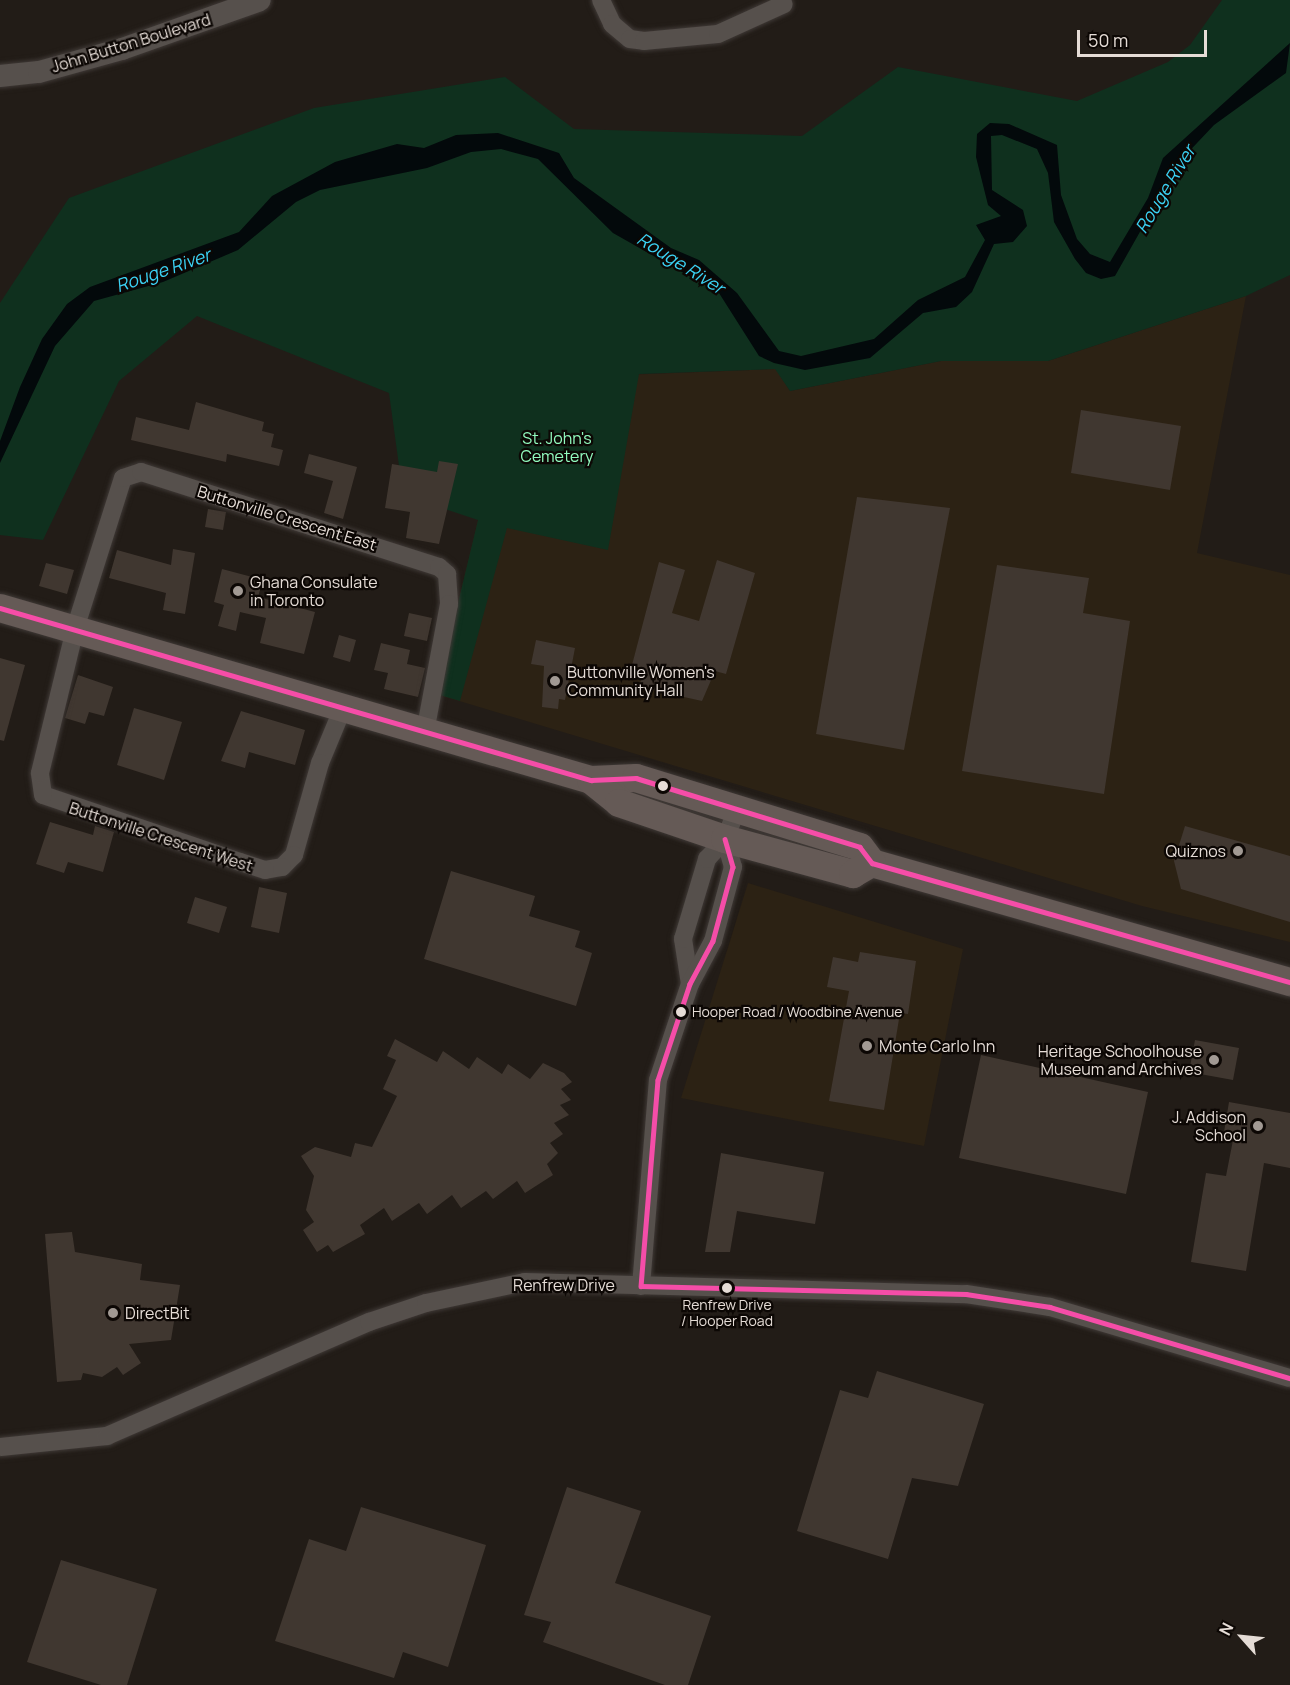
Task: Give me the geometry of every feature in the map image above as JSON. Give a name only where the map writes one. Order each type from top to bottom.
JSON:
[{"type":"main road","points":[[0,608],[342,710],[591,780],[636,778],[860,847],[872,863],[1290,982]]},
{"type":"main road","points":[[591,780],[619,803],[725,839],[853,874],[872,863]]},
{"type":"street","name":"John Button Boulevard","points":[[0,76],[39,72],[122,49],[260,0]]},
{"type":"street","points":[[601,0],[612,24],[630,39],[644,41],[718,34],[784,4]]},
{"type":"street","name":"Buttonville Crescent East","points":[[75,629],[123,478],[141,472],[415,557],[447,574],[448,604],[425,732]]},
{"type":"street","name":"Buttonville Crescent West","points":[[75,629],[40,773],[43,795],[265,870],[282,867],[294,855],[320,763],[342,710]]},
{"type":"street","points":[[690,984],[683,939],[707,859],[725,839],[737,809]]},
{"type":"street","points":[[641,1286],[658,1080],[690,984],[713,941],[733,867],[725,839]]},
{"type":"street","name":"Renfrew Drive","points":[[0,1447],[107,1436],[369,1322],[469,1291],[525,1282],[966,1294],[1050,1307],[1290,1378]]},
{"type":"shaded area","points":[[1246,296],[1197,553],[1290,575],[1290,942],[1142,906],[436,694],[478,520],[496,380],[776,369],[790,391],[941,361],[1048,361]]},
{"type":"shaded area","points":[[748,883],[963,949],[924,1146],[681,1098]]},
{"type":"green space","name":"St. John's Cemetery","points":[[1222,0],[1290,0],[1290,275],[1246,296],[1048,361],[941,361],[790,391],[775,369],[639,374],[608,550],[507,528],[460,701],[436,694],[478,520],[403,495],[389,393],[197,316],[119,381],[43,540],[0,535],[0,303],[69,198],[314,108],[505,77],[574,129],[802,136],[898,67],[1077,101],[1168,62],[1190,45]]},
{"type":"water","name":"Rouge River","points":[[1290,43],[1286,73],[1214,125],[1180,161],[1115,276],[1101,279],[1086,273],[1075,259],[1054,222],[1048,173],[1037,149],[1002,135],[991,136],[992,190],[1023,210],[1027,226],[1013,242],[994,244],[972,292],[956,307],[923,313],[870,358],[805,370],[774,363],[759,356],[719,293],[613,233],[538,159],[501,149],[471,152],[427,168],[320,190],[296,202],[238,250],[163,282],[94,301],[55,346],[0,463],[0,441],[20,387],[42,339],[67,304],[90,287],[239,232],[272,196],[335,162],[397,144],[424,148],[456,135],[498,133],[559,153],[574,178],[671,248],[699,260],[737,293],[779,351],[801,356],[874,339],[918,300],[965,277],[985,240],[976,225],[1001,216],[988,205],[976,157],[977,134],[990,123],[1009,124],[1057,145],[1061,195],[1077,239],[1090,254],[1110,262],[1148,198],[1163,158]]},
{"type":"building","points":[[196,402],[264,422],[262,431],[274,434],[271,447],[283,450],[279,466],[227,454],[226,462],[131,440],[136,417],[189,430]]},
{"type":"building","points":[[1081,410],[1181,426],[1170,490],[1071,473]]},
{"type":"building","points":[[309,454],[357,467],[343,519],[324,513],[333,481],[304,473]]},
{"type":"building","points":[[439,461],[458,464],[439,544],[406,538],[410,512],[385,508],[392,464],[437,472]]},
{"type":"building","points":[[857,497],[950,508],[904,750],[816,734]]},
{"type":"building","points":[[208,509],[226,512],[223,530],[205,527]]},
{"type":"building","points":[[173,549],[195,553],[185,614],[163,610],[166,593],[109,578],[117,550],[171,565]]},
{"type":"building","points":[[717,560],[755,573],[726,674],[715,671],[702,701],[639,687],[644,669],[632,665],[659,562],[685,570],[672,613],[699,621]]},
{"type":"building","points":[[46,563],[74,570],[67,594],[39,586]]},
{"type":"building","points":[[997,565],[1089,578],[1083,613],[1130,621],[1104,794],[962,771]]},
{"type":"building","points":[[222,569],[263,580],[258,597],[315,612],[304,654],[260,643],[266,618],[240,612],[236,631],[218,626],[224,605],[214,602]]},
{"type":"building","points":[[409,613],[432,618],[427,641],[404,636]]},
{"type":"building","points":[[339,635],[356,640],[350,662],[333,657]]},
{"type":"building","name":"Buttonville Women's Community Hall","points":[[536,640],[575,648],[565,700],[559,699],[558,709],[542,707],[544,666],[531,664]]},
{"type":"building","points":[[381,643],[410,650],[407,664],[425,668],[418,697],[384,689],[388,673],[374,670]]},
{"type":"building","points":[[0,658],[25,665],[4,741],[0,740]]},
{"type":"building","points":[[78,675],[113,687],[104,716],[89,712],[85,724],[65,718]]},
{"type":"building","points":[[134,708],[182,722],[164,780],[117,765]]},
{"type":"building","points":[[241,711],[305,730],[295,765],[249,752],[245,768],[221,761]]},
{"type":"building","points":[[50,822],[93,835],[95,826],[114,832],[103,872],[68,862],[64,873],[36,864]]},
{"type":"building","points":[[1185,826],[1290,856],[1290,922],[1181,889],[1174,861]]},
{"type":"building","points":[[451,871],[535,896],[529,916],[580,931],[575,947],[592,953],[576,1006],[424,959]]},
{"type":"building","points":[[259,887],[287,893],[279,933],[251,927]]},
{"type":"building","points":[[195,897],[227,907],[219,933],[187,923]]},
{"type":"building","name":"Monte Carlo Inn","points":[[860,952],[916,961],[908,1014],[900,1013],[884,1110],[829,1101],[849,991],[827,987],[833,957],[858,962]]},
{"type":"building","points":[[395,1039],[437,1062],[443,1051],[469,1069],[477,1057],[502,1074],[508,1064],[530,1079],[543,1063],[564,1073],[572,1082],[561,1089],[571,1100],[560,1105],[569,1115],[554,1123],[563,1134],[550,1143],[558,1153],[547,1164],[553,1175],[525,1193],[517,1181],[493,1199],[486,1191],[461,1208],[452,1195],[427,1214],[419,1203],[392,1221],[384,1208],[360,1225],[365,1234],[333,1252],[328,1245],[317,1252],[303,1230],[314,1222],[306,1210],[314,1176],[301,1156],[315,1147],[351,1157],[355,1143],[372,1147],[397,1096],[383,1089],[396,1060],[387,1056]]},
{"type":"building","name":"Heritage Schoolhouse Museum and Archives","points":[[1195,1040],[1239,1048],[1233,1080],[1189,1072]]},
{"type":"building","points":[[981,1055],[1148,1092],[1126,1194],[959,1158]]},
{"type":"building","points":[[1229,1102],[1290,1113],[1290,1168],[1264,1163],[1246,1271],[1191,1262],[1206,1173],[1226,1176],[1233,1140],[1223,1138]]},
{"type":"building","points":[[721,1153],[824,1172],[815,1224],[737,1211],[730,1252],[705,1252]]},
{"type":"building","name":"DirectBit","points":[[72,1232],[75,1252],[142,1264],[140,1280],[180,1285],[171,1340],[129,1344],[141,1363],[123,1375],[117,1367],[102,1377],[83,1373],[81,1380],[57,1382],[45,1234]]},
{"type":"building","points":[[877,1371],[984,1404],[958,1486],[912,1478],[888,1559],[797,1531],[840,1390],[868,1398]]},
{"type":"building","points":[[567,1487],[641,1511],[615,1583],[711,1616],[688,1685],[665,1685],[543,1642],[551,1622],[524,1615]]},
{"type":"building","points":[[361,1507],[486,1545],[448,1667],[403,1652],[394,1678],[275,1641],[309,1539],[346,1551]]},
{"type":"building","points":[[61,1560],[157,1589],[127,1685],[101,1685],[27,1662]]},
{"type":"transit line","points":[[0,608],[591,780],[636,778],[860,847],[872,863],[1290,982]]},
{"type":"transit line","points":[[725,839],[733,867],[713,941],[690,984],[658,1080],[641,1286],[966,1294],[1050,1307],[1290,1378]]},
{"type":"place","name":"Ghana Consulate in Toronto","points":[[238,591]]},
{"type":"place","name":"Buttonville Women's Community Hall","points":[[555,681]]},
{"type":"place","name":"Quiznos","points":[[1238,851]]},
{"type":"place","name":"Hooper Road / Woodbine Avenue","points":[[681,1012]]},
{"type":"place","name":"Monte Carlo Inn","points":[[867,1046]]},
{"type":"place","name":"Heritage Schoolhouse Museum and Archives","points":[[1214,1060]]},
{"type":"place","name":"J. Addison School","points":[[1258,1126]]},
{"type":"place","name":"Renfrew Drive / Hooper Road","points":[[727,1288]]},
{"type":"place","name":"DirectBit","points":[[113,1313]]}]
